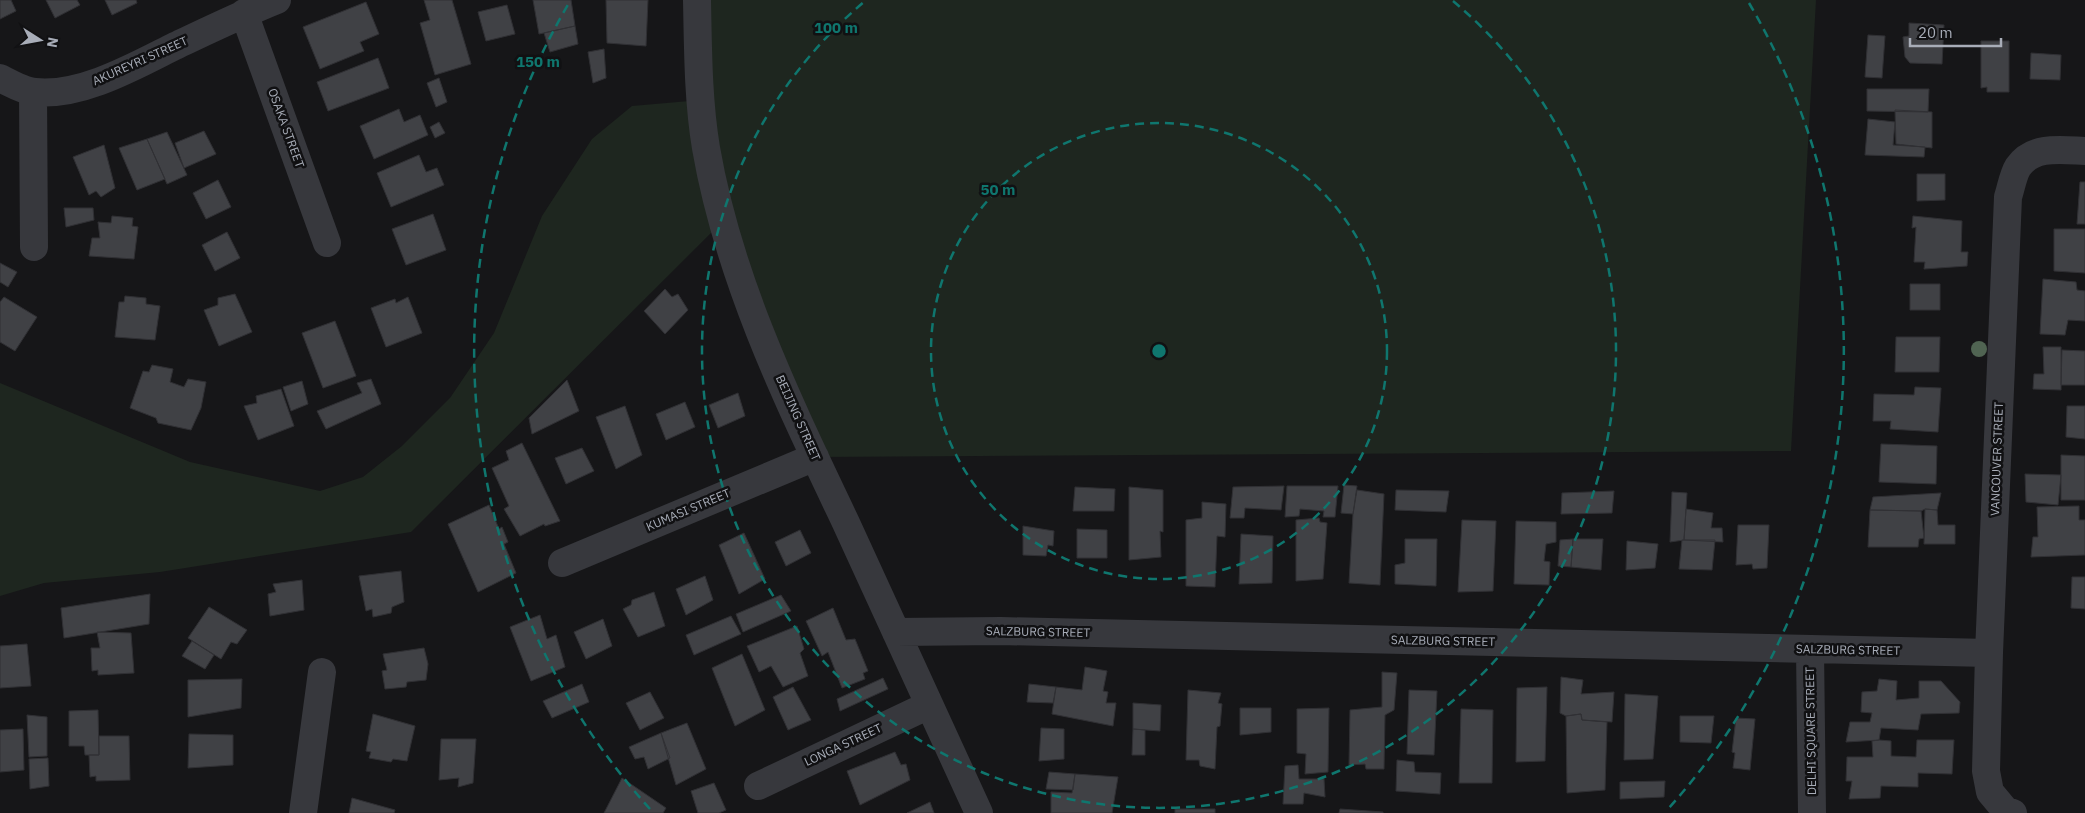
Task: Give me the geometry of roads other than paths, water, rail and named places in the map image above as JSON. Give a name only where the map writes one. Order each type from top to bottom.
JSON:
[{"type":"street","name":"AKUREYRI STREET","points":[[0,78],[33,92],[55,93],[78,88],[127,70],[244,13],[276,0]]},
{"type":"street","name":"BEIJING STREET","points":[[697,0],[698,44],[706,147],[737,271],[754,320],[815,457],[979,813]]},
{"type":"street","name":"OSAKA STREET","points":[[244,13],[327,243]]},
{"type":"street","points":[[33,92],[34,247]]},
{"type":"street","name":"VANCOUVER STREET","points":[[2013,813],[2005,810],[1990,792],[1986,771],[1989,652],[2008,197],[2018,167],[2034,153],[2057,149],[2085,151]]},
{"type":"street","name":"KUMASI STREET","points":[[562,563],[815,457]]},
{"type":"street","name":"SALZBURG STREET","points":[[896,632],[1020,632],[1989,652]]},
{"type":"street","name":"DELHI SQUARE STREET","points":[[1810,649],[1812,813]]},
{"type":"street","points":[[303,813],[322,672]]},
{"type":"street","name":"LONGA STREET","points":[[758,786],[929,705]]}]
